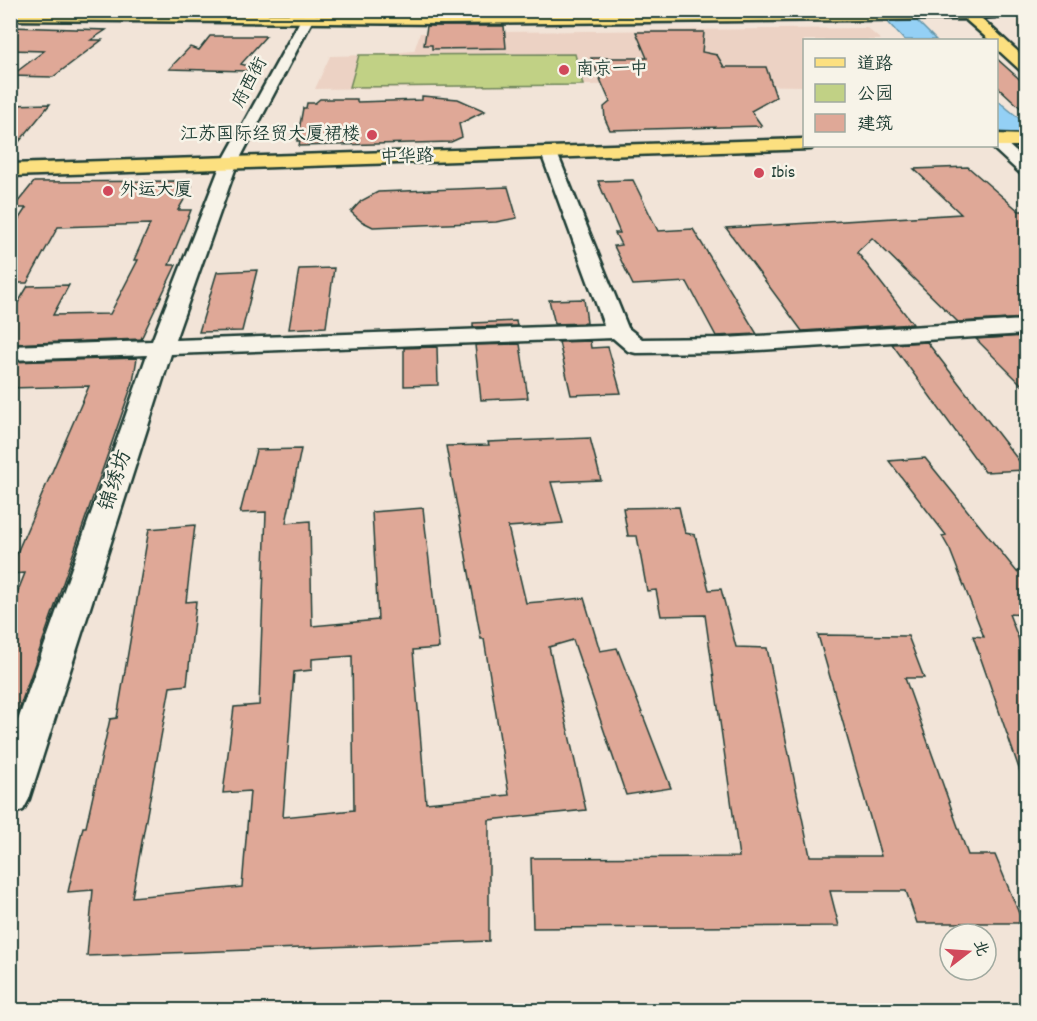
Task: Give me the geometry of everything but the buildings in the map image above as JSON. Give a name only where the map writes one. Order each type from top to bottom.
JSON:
[{"type":"main road","points":[[967,13],[1026,11]]},
{"type":"main road","points":[[967,13],[995,39]]},
{"type":"main road","points":[[110,18],[281,21]]},
{"type":"main road","points":[[998,41],[1026,67]]},
{"type":"main road","points":[[998,143],[1026,140]]},
{"type":"main road","name":"中华路","points":[[10,170],[803,146]]},
{"type":"street","points":[[281,21],[310,16],[967,13]]},
{"type":"street","points":[[10,16],[110,18]]},
{"type":"street","name":"府西街","points":[[229,164],[310,16]]},
{"type":"street","points":[[998,143],[1026,168]]},
{"type":"street","points":[[549,153],[618,331],[636,346],[713,345],[1026,327]]},
{"type":"street","name":"锦绣坊","points":[[10,799],[161,348],[229,164]]},
{"type":"street","points":[[10,353],[618,331]]},
{"type":"shaded area","name":"南京一中","points":[[867,28],[880,39],[803,39],[803,86],[658,84],[315,89],[330,56],[414,51],[420,33]]},
{"type":"green space","points":[[575,54],[583,85],[350,87],[359,55]]},
{"type":"water","points":[[878,11],[907,11],[935,39],[903,39]]},
{"type":"water","points":[[998,101],[1026,124],[1026,152],[998,131]]},
{"type":"place","name":"南京一中","points":[[564,70]]},
{"type":"place","name":"江苏国际经贸大厦裙楼","points":[[372,135]]},
{"type":"place","name":"Ibis","points":[[759,173]]},
{"type":"place","name":"外运大厦","points":[[108,191]]}]
